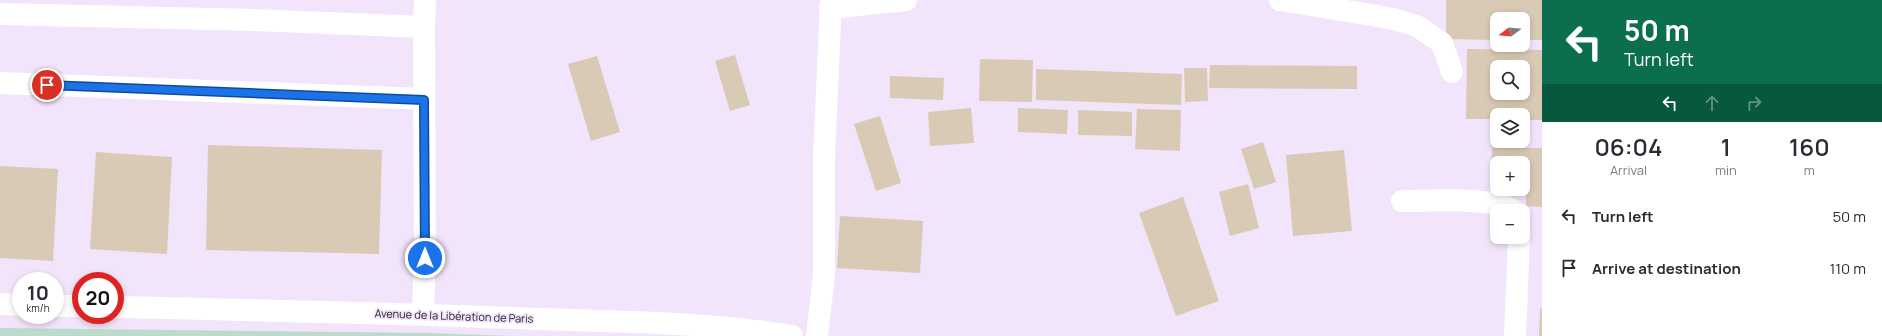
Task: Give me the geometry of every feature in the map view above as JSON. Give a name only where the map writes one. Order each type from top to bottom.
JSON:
[{"type":"street","points":[[424,314],[424,27],[426,0]]},
{"type":"street","points":[[817,336],[824,275],[824,157],[830,4],[906,0]]},
{"type":"street","points":[[1280,0],[1394,19],[1417,26],[1442,42],[1452,72]]},
{"type":"street","points":[[0,14],[254,20],[424,27]]},
{"type":"street","points":[[0,83],[424,100]]},
{"type":"street","points":[[1402,201],[1491,202],[1498,204]]},
{"type":"street","points":[[1515,336],[1519,244]]},
{"type":"street","points":[[0,304],[12,305]]},
{"type":"street","name":"Avenue de la Libération de Paris","points":[[124,307],[424,314],[671,324],[754,330],[792,336]]},
{"type":"green space","points":[[0,328],[429,333],[510,336],[0,336]]},
{"type":"building","points":[[1446,0],[1542,0],[1542,40],[1530,40],[1530,12],[1490,12],[1490,40],[1446,39]]},
{"type":"building","points":[[1467,49],[1490,49],[1490,52],[1530,52],[1530,50],[1542,50],[1542,120],[1530,120],[1530,108],[1490,108],[1490,119],[1466,119]]},
{"type":"building","points":[[735,55],[750,105],[730,111],[715,61]]},
{"type":"building","points":[[597,56],[620,132],[591,141],[568,64]]},
{"type":"building","points":[[980,59],[1033,60],[1032,102],[979,101]]},
{"type":"building","points":[[1210,65],[1357,66],[1357,89],[1209,88]]},
{"type":"building","points":[[1184,68],[1207,68],[1208,101],[1185,102]]},
{"type":"building","points":[[1036,69],[1182,74],[1181,105],[1036,100]]},
{"type":"building","points":[[890,76],[944,78],[943,100],[890,98]]},
{"type":"building","points":[[971,108],[974,143],[930,146],[928,112]]},
{"type":"building","points":[[1018,108],[1068,110],[1067,134],[1018,132]]},
{"type":"building","points":[[1137,109],[1181,110],[1180,151],[1135,149]]},
{"type":"building","points":[[1078,110],[1132,112],[1132,136],[1078,135]]},
{"type":"building","points":[[880,116],[901,183],[876,191],[854,124]]},
{"type":"building","points":[[1263,142],[1276,182],[1254,189],[1241,149]]},
{"type":"building","points":[[208,145],[382,150],[379,254],[206,250]]},
{"type":"building","points":[[1492,148],[1542,148],[1542,207],[1530,206],[1530,204],[1526,204],[1526,196],[1530,196],[1530,156],[1492,156]]},
{"type":"building","points":[[1344,150],[1352,231],[1293,236],[1286,155]]},
{"type":"building","points":[[96,152],[172,157],[167,254],[90,249]]},
{"type":"building","points":[[0,166],[58,169],[53,261],[0,258]]},
{"type":"building","points":[[1248,184],[1259,228],[1230,236],[1219,192]]},
{"type":"building","points":[[1183,197],[1219,301],[1176,316],[1139,213]]},
{"type":"building","points":[[840,216],[923,221],[920,273],[837,268]]},
{"type":"building","points":[[1540,308],[1542,309],[1542,336],[1539,336]]},
{"type":"route","points":[[47,85],[424,100],[425,258]]}]
